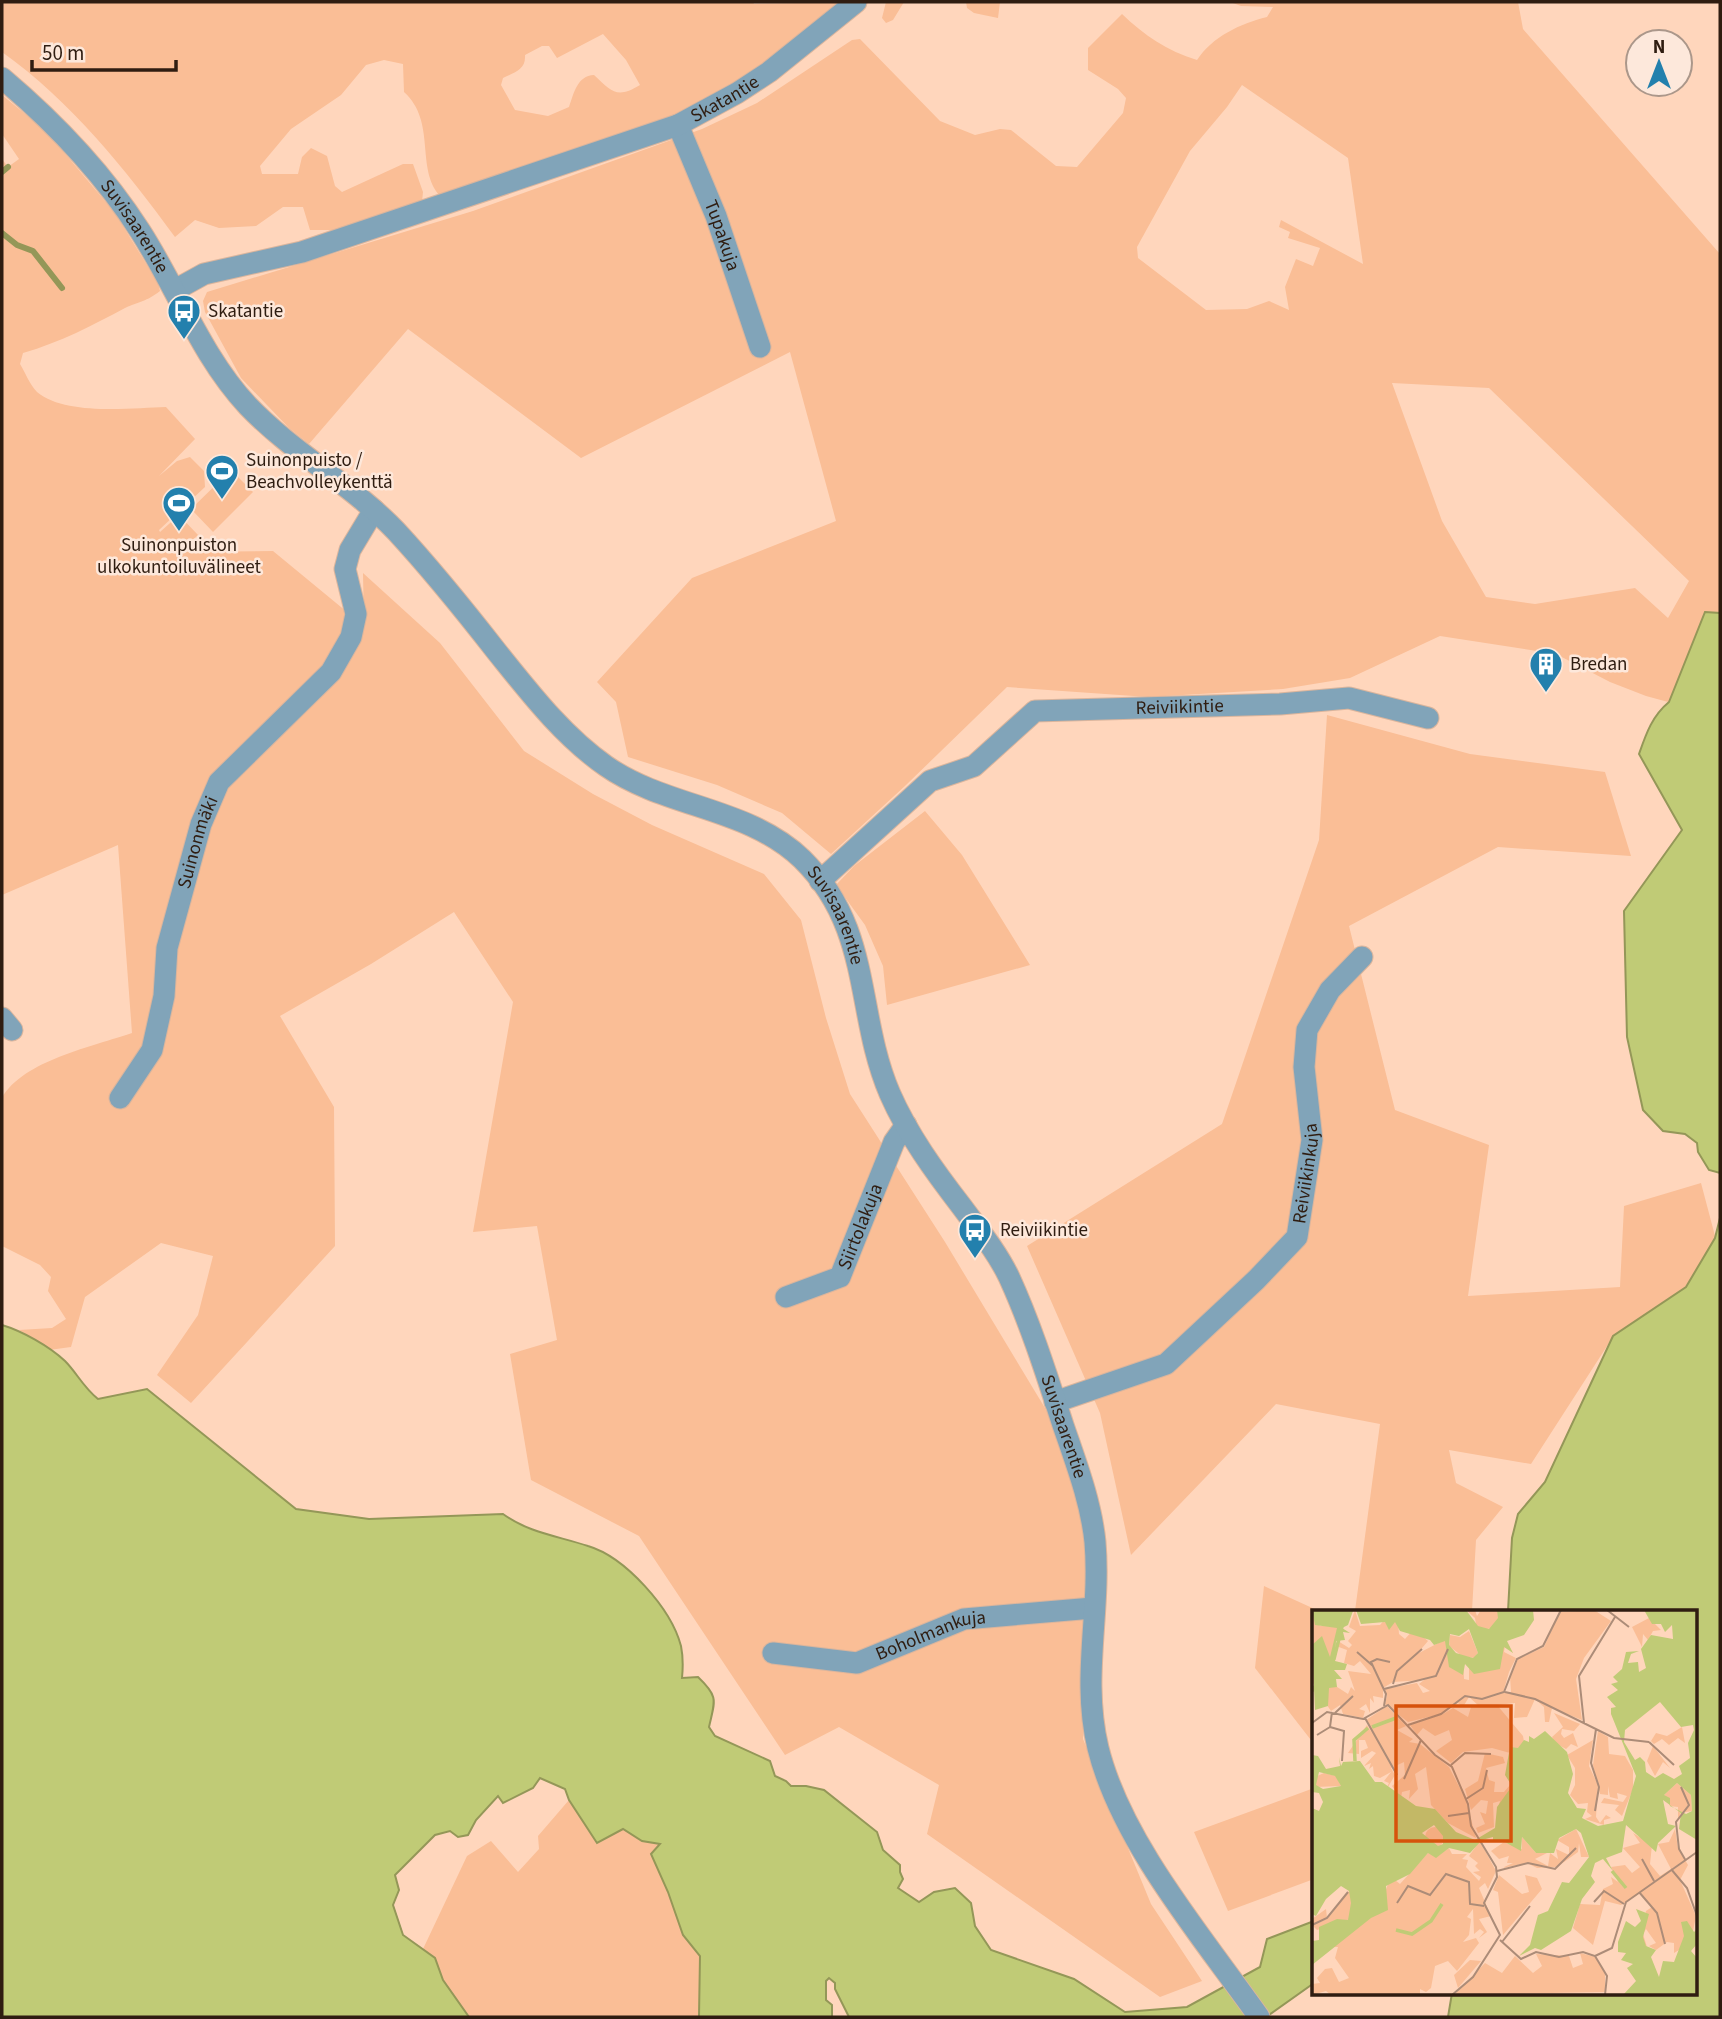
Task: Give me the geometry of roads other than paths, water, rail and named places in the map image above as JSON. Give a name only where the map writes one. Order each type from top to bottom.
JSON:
[{"type":"street","name":"Skatantie","points":[[175,290],[204,274],[302,252],[678,125],[769,72],[856,2]]},
{"type":"street","name":"Suvisaarentie","points":[[2,78],[53,124],[115,196],[141,231],[215,363],[251,408],[374,510],[434,574],[534,698],[579,744],[603,764],[659,793],[754,826],[782,843],[801,859],[820,881],[851,939],[889,1093],[936,1173],[998,1256],[1037,1346],[1055,1402],[1091,1518],[1095,1567],[1090,1656],[1091,1704],[1106,1776],[1143,1851],[1259,2017]]},
{"type":"street","name":"Tupakuja","points":[[678,125],[716,216],[760,347]]},
{"type":"street","name":"Suinonmäki","points":[[120,1098],[152,1050],[164,996],[167,948],[201,824],[219,782],[331,672],[351,638],[356,614],[345,569],[350,550],[374,510]]},
{"type":"street","name":"Reiviikintie","points":[[820,881],[930,781],[974,766],[1035,711],[1280,704],[1349,698],[1428,718]]},
{"type":"street","name":"Reiviikinkuja","points":[[1055,1402],[1166,1364],[1256,1280],[1297,1237],[1312,1140],[1304,1067],[1307,1030],[1330,990],[1362,957]]},
{"type":"street","name":"Siirtolakuja","points":[[786,1297],[840,1277],[894,1142],[906,1125]]},
{"type":"street","name":"Boholmankuja","points":[[773,1653],[856,1662],[964,1619],[1093,1608]]},
{"type":"waterway","points":[[2,172],[8,167]]},
{"type":"waterway","points":[[2,233],[17,245],[33,251],[62,288]]},
{"type":"place","name":"Skatantie","points":[[184,341]]},
{"type":"place","name":"Suinonpuisto / Beachvolleykenttä","points":[[222,501]]},
{"type":"place","name":"Suinonpuiston ulkokuntoiluvälineet","points":[[179,533]]},
{"type":"place","name":"Bredan","points":[[1546,694]]},
{"type":"place","name":"Reiviikintie","points":[[975,1260]]}]
